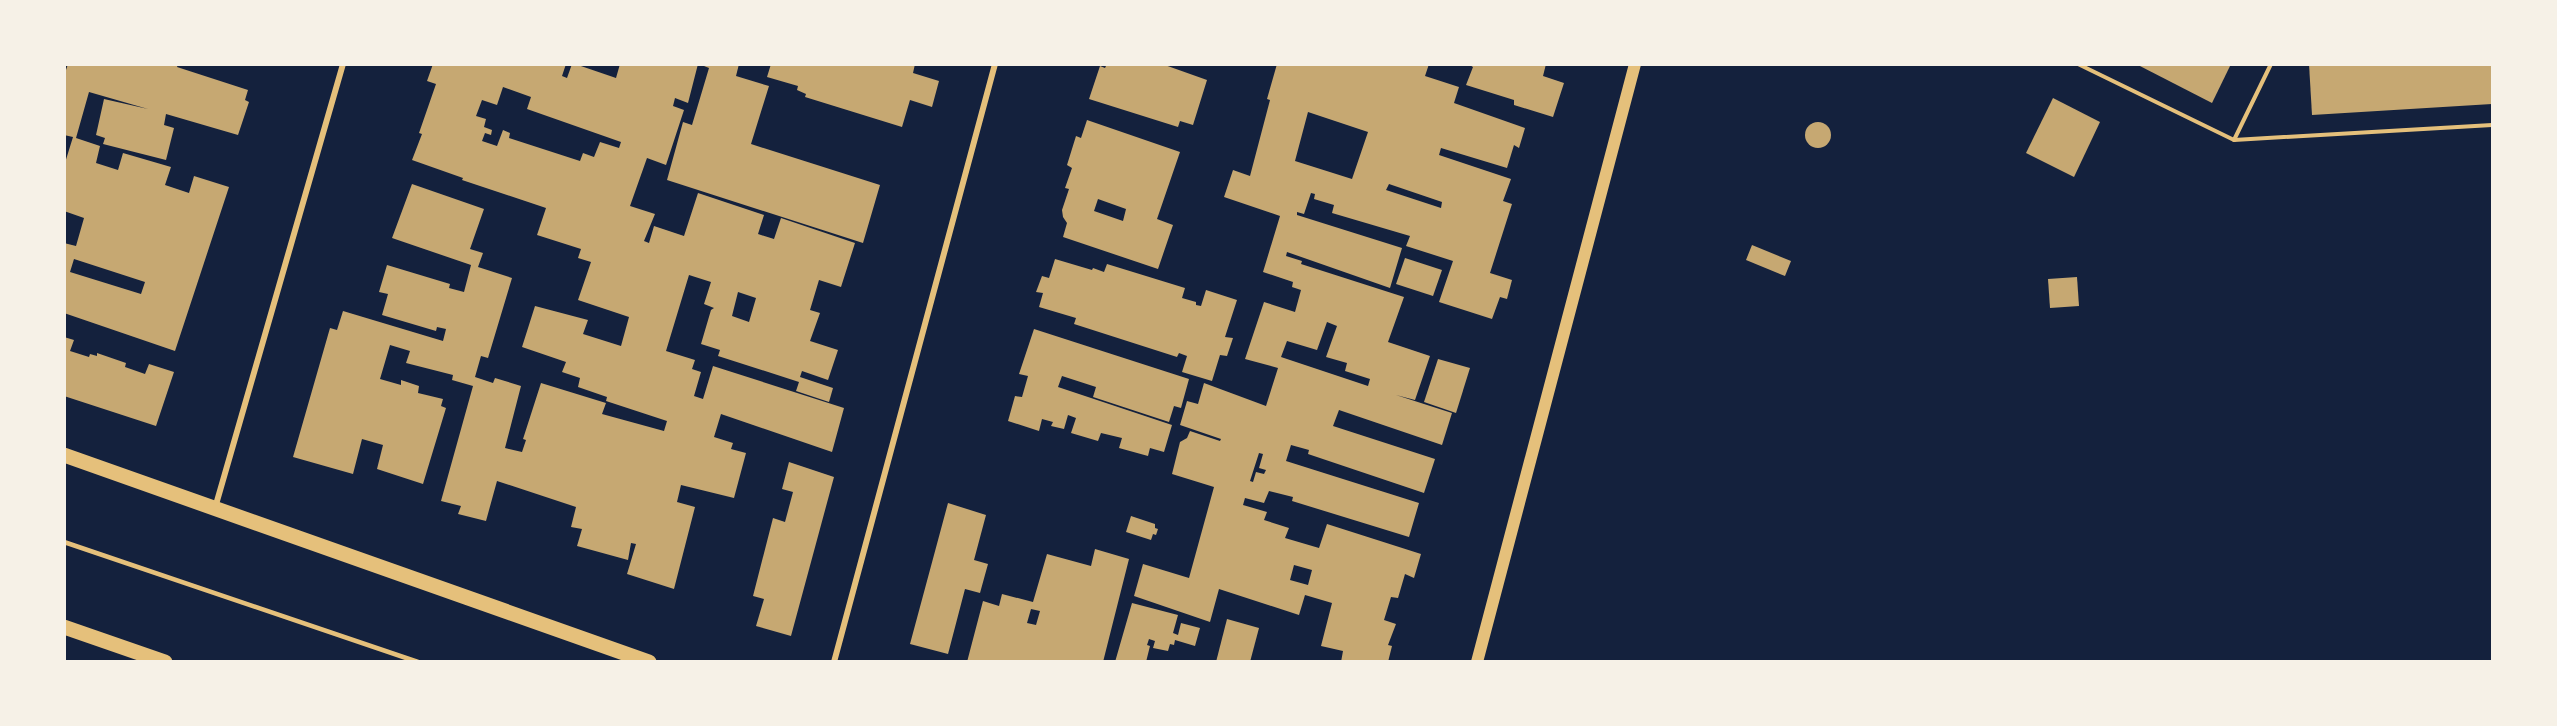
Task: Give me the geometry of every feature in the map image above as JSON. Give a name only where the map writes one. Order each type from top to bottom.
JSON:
[{"type":"main road","points":[[1477,662],[1635,64]]},
{"type":"main road","points":[[64,455],[649,662]]},
{"type":"main road","points":[[64,627],[165,662]]},
{"type":"street","points":[[215,509],[343,64]]},
{"type":"street","points":[[834,662],[995,64]]},
{"type":"lane","points":[[64,542],[418,662]]},
{"type":"path","points":[[2078,64],[2234,140],[2493,125]]},
{"type":"path","points":[[2234,140],[2271,64]]},
{"type":"building","points":[[68,64],[178,64],[177,67],[248,90],[245,100],[249,102],[238,135],[166,114],[164,125],[174,128],[166,160],[103,144],[105,138],[96,135],[104,99],[148,109],[89,92],[76,138],[100,146],[96,163],[118,170],[123,153],[171,167],[165,185],[189,193],[194,176],[229,187],[175,351],[64,313],[64,243],[76,246],[84,218],[64,211],[64,166],[73,137],[64,135],[64,76]],"holes":[[[74,259],[145,282],[141,294],[70,272]]]},
{"type":"building","points":[[433,64],[566,64],[562,76],[567,78],[572,64],[575,64],[616,78],[620,64],[698,64],[688,103],[675,98],[673,106],[684,110],[666,165],[647,158],[630,206],[655,214],[644,241],[649,243],[654,226],[684,236],[698,193],[764,215],[758,234],[774,239],[781,218],[855,243],[841,287],[819,280],[810,310],[820,313],[810,341],[838,350],[828,380],[802,371],[800,377],[833,388],[829,402],[796,391],[799,382],[718,356],[720,350],[701,344],[711,310],[714,308],[704,304],[711,282],[689,275],[666,351],[695,360],[692,369],[701,372],[694,396],[703,399],[713,366],[844,408],[832,452],[721,414],[714,437],[733,443],[731,449],[746,453],[734,498],[681,485],[677,502],[695,507],[674,589],[627,574],[636,544],[631,543],[628,560],[577,546],[582,529],[571,527],[576,507],[497,481],[486,521],[458,514],[461,506],[441,501],[473,386],[452,380],[453,375],[406,363],[410,351],[390,345],[380,379],[401,385],[401,380],[419,386],[418,393],[443,399],[441,406],[446,408],[423,484],[377,469],[383,445],[362,439],[353,474],[293,457],[330,328],[337,330],[343,311],[443,341],[446,329],[437,327],[436,331],[382,315],[388,294],[379,292],[387,265],[450,284],[449,288],[464,292],[471,265],[392,238],[412,184],[484,209],[470,249],[483,253],[478,267],[512,278],[488,358],[481,356],[475,377],[493,383],[495,378],[521,386],[505,448],[522,452],[526,440],[523,439],[541,383],[606,403],[602,414],[664,431],[667,421],[606,401],[607,397],[578,387],[580,378],[562,372],[566,362],[522,347],[535,306],[588,320],[583,334],[621,346],[629,317],[578,300],[591,262],[578,258],[581,249],[537,235],[546,208],[462,180],[463,178],[412,160],[436,84],[427,81]],"holes":[[[503,87],[531,97],[527,109],[621,142],[619,148],[600,142],[594,157],[583,153],[580,161],[509,138],[510,133],[503,130],[497,146],[482,141],[485,133],[491,135],[492,130],[484,127],[486,119],[476,116],[482,100],[497,105]],[[738,292],[756,298],[749,322],[732,316]]]},
{"type":"building","points":[[699,64],[739,64],[736,76],[769,86],[751,144],[880,185],[863,243],[667,180],[683,122],[692,125],[709,68]]},
{"type":"building","points":[[771,64],[915,64],[913,73],[939,81],[932,107],[910,100],[902,127],[805,97],[806,94],[797,90],[798,86],[767,77]]},
{"type":"building","points":[[1107,64],[1162,64],[1207,80],[1193,125],[1180,121],[1178,127],[1089,99],[1100,66],[1105,68]]},
{"type":"building","points":[[1277,64],[1429,64],[1425,76],[1459,87],[1454,103],[1525,128],[1519,148],[1514,145],[1507,168],[1441,148],[1439,155],[1511,179],[1503,201],[1512,204],[1490,273],[1512,280],[1507,299],[1500,297],[1492,319],[1439,302],[1453,261],[1406,246],[1410,236],[1332,213],[1334,205],[1314,199],[1315,194],[1311,193],[1304,214],[1297,212],[1297,215],[1402,248],[1390,288],[1287,252],[1286,256],[1302,261],[1301,264],[1404,297],[1388,342],[1430,356],[1415,400],[1396,395],[1452,413],[1442,445],[1339,410],[1333,426],[1435,459],[1424,493],[1308,454],[1309,450],[1291,445],[1286,461],[1419,503],[1409,537],[1292,501],[1293,497],[1269,491],[1264,503],[1245,498],[1243,505],[1267,512],[1264,520],[1289,528],[1285,538],[1319,548],[1327,524],[1421,554],[1414,578],[1405,574],[1398,598],[1391,597],[1384,620],[1396,624],[1388,645],[1392,646],[1388,662],[1341,662],[1343,651],[1321,646],[1332,603],[1305,595],[1299,615],[1219,589],[1210,622],[1134,596],[1143,564],[1189,578],[1214,487],[1172,474],[1180,442],[1187,438],[1190,431],[1220,441],[1221,439],[1180,425],[1187,401],[1198,404],[1204,383],[1266,406],[1278,368],[1245,359],[1264,302],[1295,312],[1301,290],[1292,287],[1293,282],[1263,272],[1280,216],[1224,197],[1233,170],[1250,176],[1270,100],[1267,99]],"holes":[[[1308,112],[1368,132],[1352,179],[1295,161]],[[1389,184],[1442,202],[1441,208],[1386,190]],[[1327,322],[1337,326],[1326,357],[1347,363],[1345,371],[1370,379],[1368,386],[1281,357],[1287,341],[1317,350]],[[1259,453],[1263,454],[1259,468],[1266,470],[1264,474],[1256,472],[1253,482],[1250,481]],[[1294,565],[1312,570],[1308,585],[1290,580]]]},
{"type":"building","points":[[1468,64],[1546,64],[1543,76],[1564,83],[1553,117],[1514,105],[1514,100],[1466,85],[1473,67]]},
{"type":"building","points":[[2136,64],[2231,64],[2212,103]]},
{"type":"building","points":[[2309,64],[2492,64],[2492,104],[2312,115]]},
{"type":"building","points":[[2053,98],[2100,122],[2074,177],[2026,153]]},
{"type":"building","points":[[1087,120],[1180,152],[1157,219],[1173,225],[1158,269],[1063,237],[1067,223],[1062,210],[1069,189],[1065,188],[1072,168],[1067,165],[1076,136],[1081,138]],"holes":[[[1098,199],[1126,209],[1123,221],[1094,211]]]},
{"type":"building","points":[[1818,122],[1827,126],[1831,135],[1827,144],[1818,148],[1809,144],[1805,135],[1809,126]]},
{"type":"building","points":[[1752,245],[1791,261],[1785,276],[1746,260]]},
{"type":"building","points":[[1405,258],[1442,270],[1433,296],[1396,284]]},
{"type":"building","points":[[1055,259],[1104,272],[1107,264],[1185,288],[1182,298],[1196,302],[1196,305],[1201,306],[1206,290],[1237,300],[1225,337],[1233,338],[1227,356],[1220,355],[1212,381],[1182,372],[1187,356],[1179,353],[1177,357],[1074,324],[1076,318],[1039,307],[1043,293],[1036,292],[1042,276],[1049,278]]},
{"type":"building","points":[[2077,277],[2079,306],[2050,308],[2048,279]]},
{"type":"building","points":[[1034,329],[1189,379],[1181,408],[1174,406],[1169,422],[1093,397],[1096,387],[1062,376],[1058,387],[1172,425],[1164,452],[1150,448],[1148,456],[1119,448],[1122,438],[1101,433],[1098,441],[1071,433],[1076,418],[1068,415],[1064,429],[1051,426],[1053,422],[1042,419],[1039,431],[1008,421],[1015,396],[1022,397],[1028,376],[1019,374]]},
{"type":"building","points":[[64,337],[74,340],[70,351],[89,357],[90,354],[97,356],[97,353],[126,363],[125,367],[145,374],[149,364],[174,372],[156,426],[64,396]]},
{"type":"building","points":[[1438,359],[1470,368],[1456,413],[1424,402]]},
{"type":"building","points":[[789,462],[834,477],[791,636],[756,626],[764,599],[753,596],[773,518],[785,522],[793,492],[782,489]]},
{"type":"building","points":[[948,503],[986,515],[974,560],[988,564],[980,593],[965,589],[948,654],[910,644]]},
{"type":"building","points":[[1131,516],[1155,524],[1155,528],[1158,529],[1156,535],[1153,534],[1151,540],[1126,532]]},
{"type":"building","points":[[1095,549],[1129,559],[1103,662],[967,662],[983,601],[999,606],[1002,594],[1033,602],[1047,554],[1091,566]],"holes":[[[1031,609],[1040,611],[1036,625],[1027,623]]]},
{"type":"building","points":[[1132,603],[1178,615],[1173,633],[1178,635],[1181,623],[1200,628],[1195,646],[1175,640],[1174,645],[1170,644],[1168,651],[1153,648],[1155,641],[1149,639],[1147,645],[1150,646],[1146,662],[1115,662]]},
{"type":"building","points":[[1227,619],[1259,628],[1250,662],[1216,662]]}]
